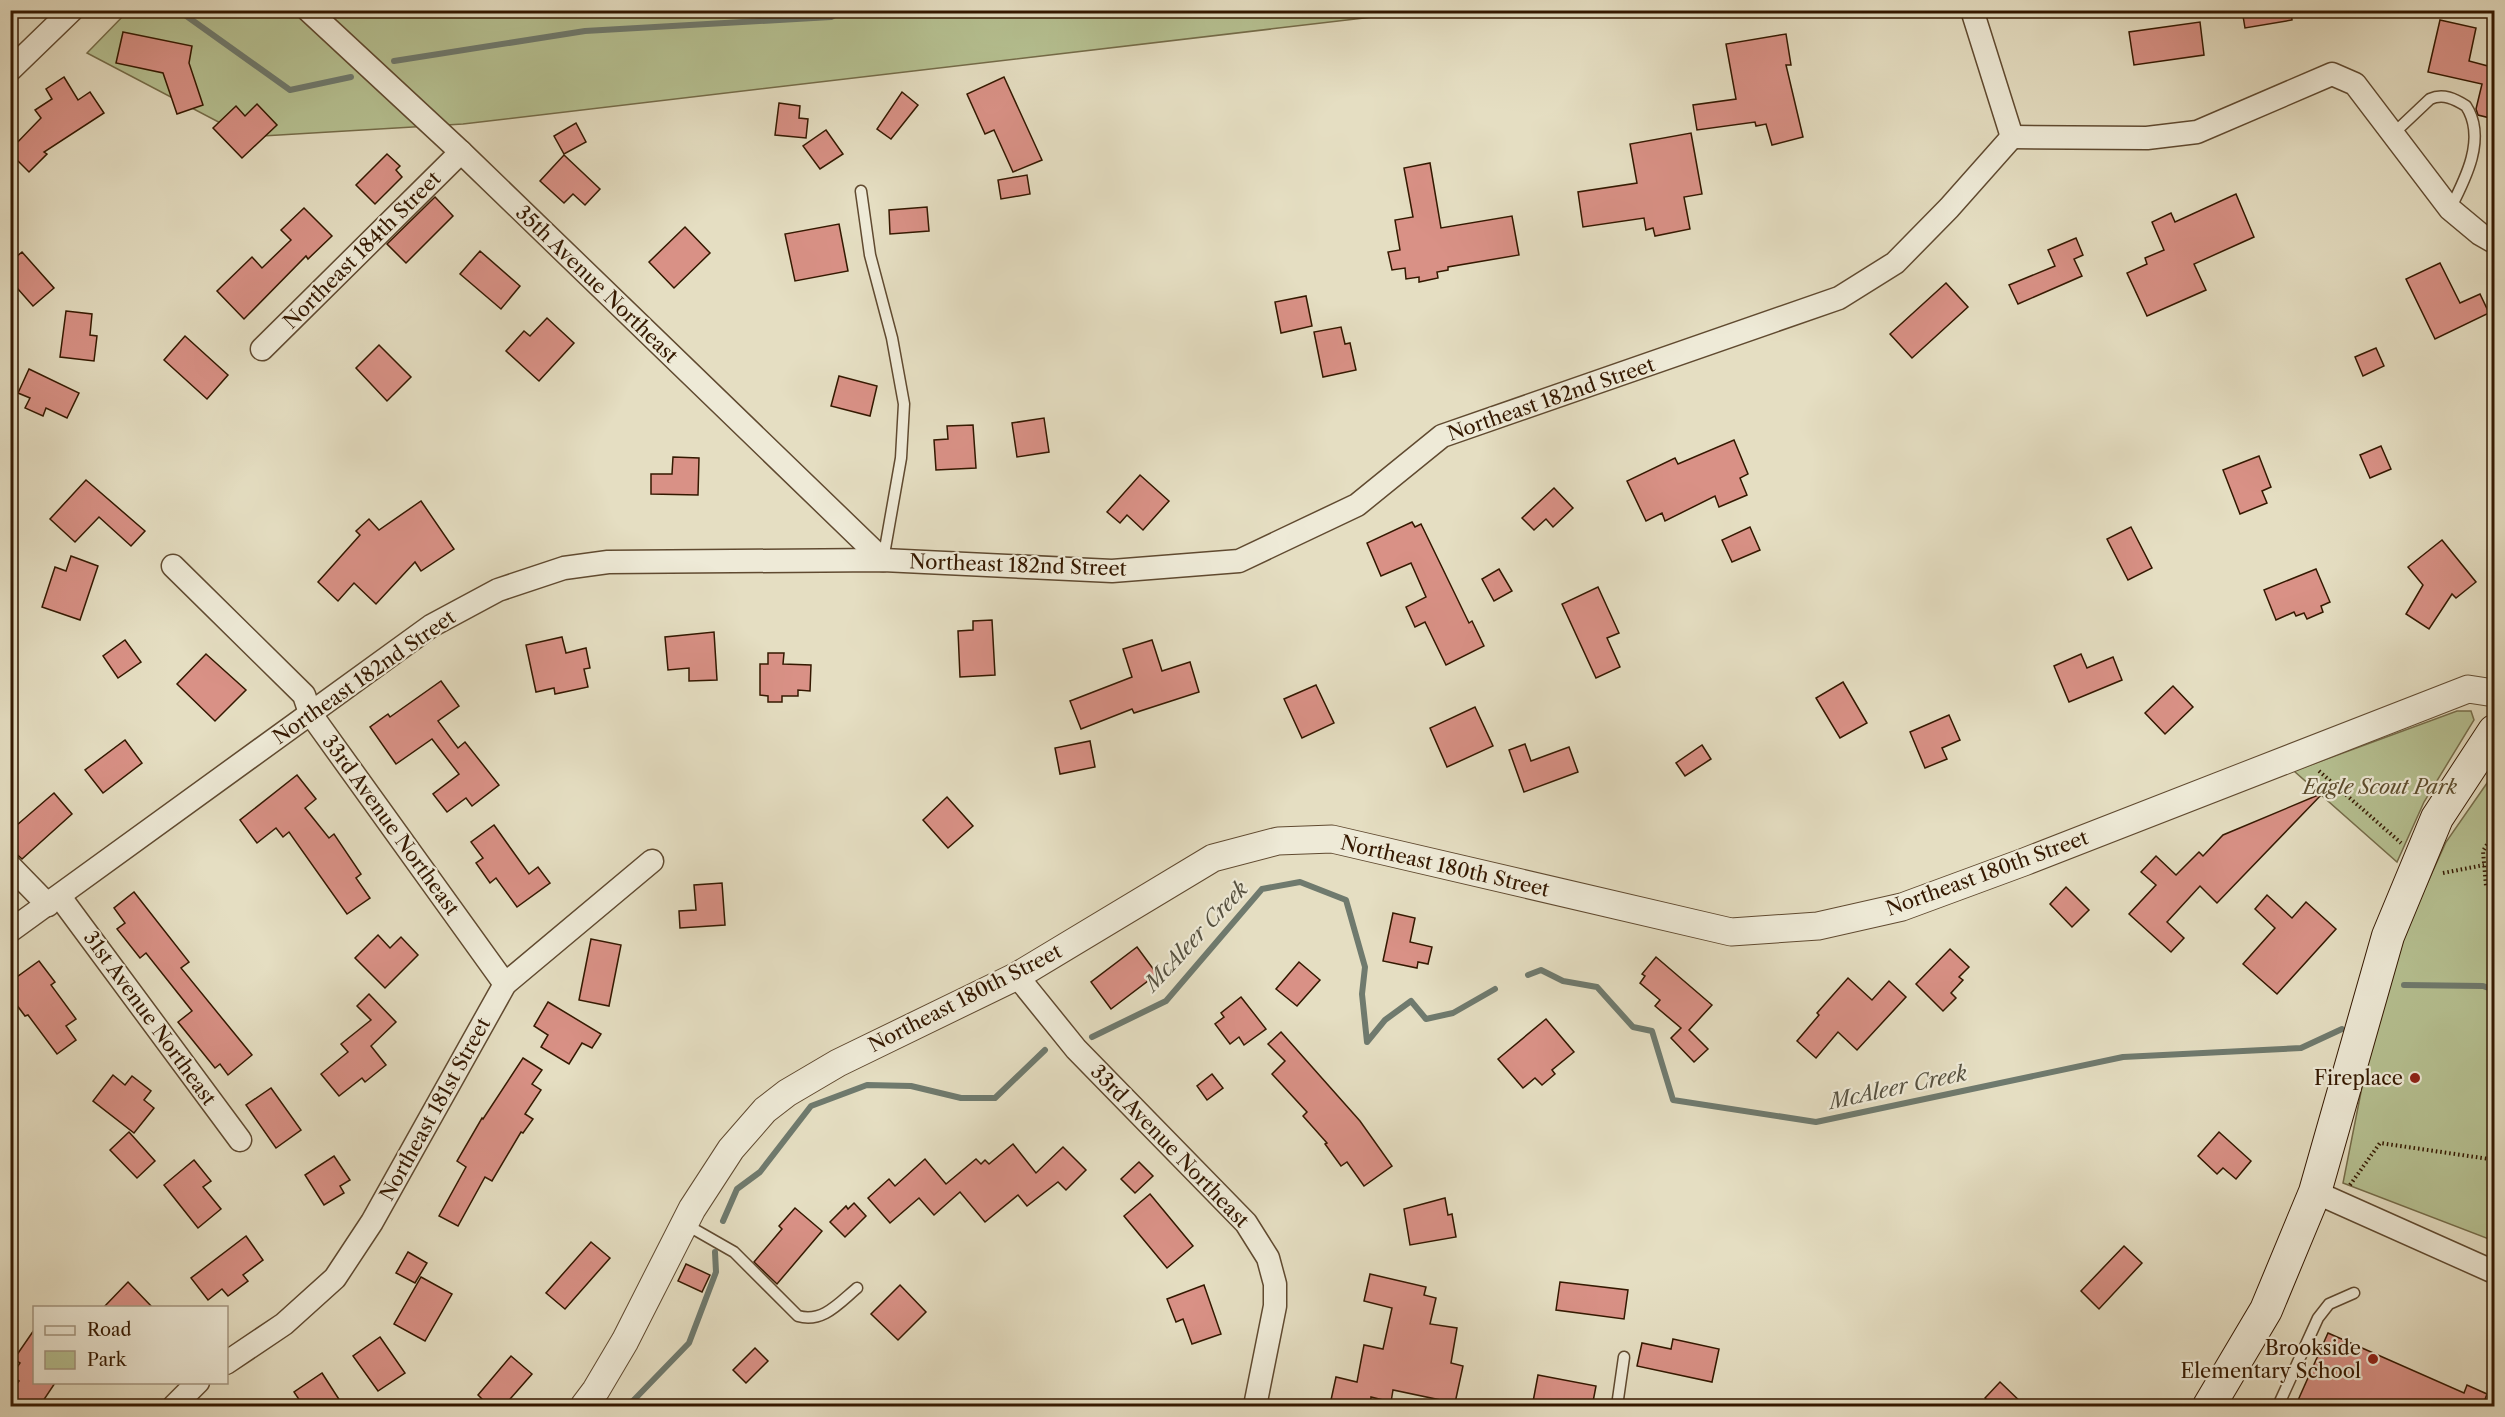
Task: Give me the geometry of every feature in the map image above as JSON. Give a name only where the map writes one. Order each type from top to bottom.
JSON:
[{"type":"main road","points":[[2209,1407],[2266,1310],[2326,1197],[2388,936],[2436,818],[2494,731]]},
{"type":"street","points":[[10,70],[72,10]]},
{"type":"street","name":"35th Avenue Northeast","points":[[308,10],[461,152],[883,560]]},
{"type":"street","points":[[1972,10],[2012,137],[2147,138],[2197,132],[2332,75],[2355,84],[2450,209],[2480,234],[2494,242]]},
{"type":"street","name":"Northeast 182nd Street","points":[[10,931],[431,626],[498,590],[564,568],[608,562],[883,560],[1112,571],[1239,561],[1357,505],[1442,436],[1839,298],[1895,263],[1949,208],[2012,137]]},
{"type":"street","name":"Northeast 184th Street","points":[[262,349],[461,152]]},
{"type":"street","name":"33rd Avenue Northeast","points":[[173,566],[304,694],[310,713],[505,984]]},
{"type":"street","name":"Northeast 180th Street","points":[[584,1407],[625,1341],[684,1224],[731,1149],[765,1110],[800,1084],[838,1063],[1017,976],[1214,858],[1278,841],[1332,839],[1731,932],[1818,926],[1902,907],[2024,862],[2468,689],[2494,693]]},
{"type":"street","name":"Northeast 181st Street","points":[[228,1362],[284,1324],[335,1278],[372,1222],[505,984],[652,861]]},
{"type":"street","name":"31st Avenue Northeast","points":[[10,866],[54,901],[240,1140]]},
{"type":"street","name":"33rd Avenue Northeast","points":[[1017,976],[1070,1041],[1246,1223],[1268,1258],[1275,1284],[1275,1306],[1255,1407]]},
{"type":"street","points":[[2326,1197],[2494,1272]]},
{"type":"street","points":[[174,1407],[197,1384]]},
{"type":"lane","points":[[2394,133],[2430,99],[2437,96],[2444,95],[2466,106],[2472,125],[2473,150],[2470,166],[2450,209]]},
{"type":"lane","points":[[861,191],[870,255],[892,338],[904,404],[901,458],[883,560]]},
{"type":"lane","points":[[684,1224],[734,1252],[798,1316],[809,1319],[820,1318],[857,1288]]},
{"type":"lane","points":[[2278,1407],[2318,1317],[2329,1304],[2354,1293]]},
{"type":"lane","points":[[1617,1407],[1624,1357]]},
{"type":"path","points":[[2301,754],[2415,871],[2454,870],[2484,865]]},
{"type":"path","points":[[2494,832],[2483,851],[2486,886],[2494,890]]},
{"type":"path","points":[[2326,1197],[2380,1143],[2489,1159],[2494,1175]]},
{"type":"green space","points":[[129,10],[1424,11],[463,124],[247,137],[87,53]]},
{"type":"green space","name":"Eagle Scout Park","points":[[2457,711],[2471,711],[2474,720],[2424,802],[2397,862],[2294,771]]},
{"type":"green space","points":[[2494,773],[2494,1241],[2343,1183],[2383,981],[2446,842]]},
{"type":"building","points":[[2242,10],[2291,10],[2292,20],[2245,28]]},
{"type":"building","points":[[2440,20],[2476,28],[2469,61],[2488,66],[2490,59],[2494,60],[2494,119],[2478,115],[2476,109],[2482,84],[2428,72]]},
{"type":"building","points":[[2200,22],[2204,55],[2134,65],[2129,32]]},
{"type":"building","points":[[123,32],[192,46],[189,63],[203,105],[177,114],[163,73],[116,63]]},
{"type":"building","points":[[1786,34],[1791,65],[1786,65],[1803,137],[1772,145],[1766,124],[1756,126],[1755,122],[1697,130],[1693,105],[1736,99],[1726,44]]},
{"type":"building","points":[[64,77],[78,100],[90,92],[104,113],[44,152],[47,154],[29,172],[10,153],[10,150],[41,118],[35,110],[52,99],[46,89]]},
{"type":"building","points":[[1004,77],[1042,160],[1013,172],[994,130],[985,134],[967,94]]},
{"type":"building","points":[[902,92],[918,105],[891,139],[877,129]]},
{"type":"building","points":[[779,103],[800,106],[799,118],[808,119],[806,138],[775,135]]},
{"type":"building","points":[[257,104],[277,125],[242,158],[213,128],[236,106],[245,116]]},
{"type":"building","points":[[576,123],[586,142],[564,154],[554,136]]},
{"type":"building","points":[[826,130],[843,154],[820,169],[803,146]]},
{"type":"building","points":[[1691,133],[1702,194],[1684,197],[1690,229],[1655,236],[1653,228],[1646,230],[1644,218],[1583,227],[1578,192],[1637,183],[1630,144]]},
{"type":"building","points":[[387,154],[400,166],[396,170],[402,177],[375,204],[356,185]]},
{"type":"building","points":[[564,155],[600,189],[585,205],[573,194],[564,203],[540,181]]},
{"type":"building","points":[[1430,163],[1441,228],[1512,216],[1519,255],[1448,267],[1448,270],[1437,272],[1438,278],[1419,282],[1419,277],[1406,279],[1405,268],[1392,270],[1388,252],[1400,250],[1395,220],[1413,217],[1404,168]]},
{"type":"building","points":[[1027,175],[1030,194],[1001,199],[998,180]]},
{"type":"building","points":[[2236,194],[2254,237],[2194,264],[2206,290],[2147,316],[2127,273],[2147,264],[2145,258],[2164,250],[2152,222],[2171,213],[2175,222]]},
{"type":"building","points":[[435,197],[453,216],[406,263],[387,244]]},
{"type":"building","points":[[927,207],[929,231],[890,234],[889,210]]},
{"type":"building","points":[[304,208],[332,236],[308,259],[306,256],[244,319],[217,291],[252,257],[262,268],[291,240],[281,230]]},
{"type":"building","points":[[839,224],[848,271],[795,281],[785,234]]},
{"type":"building","points":[[685,227],[710,253],[674,288],[649,262]]},
{"type":"building","points":[[2076,238],[2083,255],[2074,259],[2082,276],[2018,304],[2009,285],[2055,266],[2048,250]]},
{"type":"building","points":[[480,251],[520,286],[501,309],[460,274]]},
{"type":"building","points":[[22,252],[54,288],[33,306],[10,280],[10,262]]},
{"type":"building","points":[[2440,263],[2460,303],[2480,294],[2489,313],[2435,339],[2406,279]]},
{"type":"building","points":[[1946,283],[1968,307],[1912,358],[1890,334]]},
{"type":"building","points":[[1306,296],[1312,326],[1281,333],[1275,302]]},
{"type":"building","points":[[66,311],[92,314],[90,335],[97,336],[94,361],[60,357]]},
{"type":"building","points":[[547,318],[574,343],[539,381],[506,351],[524,331],[530,336]]},
{"type":"building","points":[[1341,327],[1345,344],[1350,343],[1356,370],[1323,377],[1314,332]]},
{"type":"building","points":[[185,336],[228,375],[207,399],[164,360]]},
{"type":"building","points":[[379,345],[411,377],[387,401],[356,368]]},
{"type":"building","points":[[2376,348],[2384,366],[2363,376],[2355,357]]},
{"type":"building","points":[[29,369],[79,393],[67,418],[46,408],[43,416],[25,408],[30,398],[18,393]]},
{"type":"building","points":[[839,376],[877,386],[870,416],[831,406]]},
{"type":"building","points":[[1044,418],[1049,452],[1017,457],[1012,423]]},
{"type":"building","points":[[973,425],[976,468],[936,470],[934,440],[948,439],[947,426]]},
{"type":"building","points":[[1734,440],[1748,474],[1740,478],[1747,495],[1719,507],[1715,496],[1665,521],[1662,513],[1646,521],[1627,481],[1675,458],[1678,464]]},
{"type":"building","points":[[2381,446],[2391,469],[2370,478],[2360,455]]},
{"type":"building","points":[[2259,456],[2271,487],[2262,491],[2267,503],[2240,514],[2223,470]]},
{"type":"building","points":[[673,457],[699,458],[698,495],[651,494],[651,474],[672,474]]},
{"type":"building","points":[[1140,475],[1169,501],[1143,530],[1127,515],[1120,523],[1107,512]]},
{"type":"building","points":[[86,480],[145,531],[131,546],[99,517],[75,542],[50,519]]},
{"type":"building","points":[[1554,488],[1573,508],[1553,527],[1546,519],[1534,530],[1522,518]]},
{"type":"building","points":[[421,501],[454,549],[421,571],[415,562],[376,604],[354,583],[338,601],[318,582],[360,535],[356,531],[369,519],[379,530]]},
{"type":"building","points":[[1412,522],[1415,527],[1421,524],[1469,623],[1472,621],[1484,646],[1446,665],[1425,622],[1415,627],[1406,607],[1426,597],[1411,563],[1381,576],[1367,543]]},
{"type":"building","points":[[1750,527],[1760,550],[1732,562],[1722,540]]},
{"type":"building","points":[[2131,527],[2152,568],[2128,580],[2107,539]]},
{"type":"building","points":[[2442,540],[2476,582],[2456,598],[2452,594],[2429,629],[2406,614],[2423,585],[2408,567]]},
{"type":"building","points":[[71,556],[98,566],[80,620],[42,607],[55,567],[66,571]]},
{"type":"building","points":[[1499,569],[1512,591],[1494,601],[1482,579]]},
{"type":"building","points":[[2316,569],[2330,602],[2321,606],[2323,612],[2307,619],[2304,613],[2296,616],[2294,612],[2276,620],[2264,590]]},
{"type":"building","points":[[1598,587],[1619,633],[1607,638],[1620,667],[1596,678],[1562,604]]},
{"type":"building","points":[[992,620],[995,675],[960,677],[958,631],[973,630],[973,621]]},
{"type":"building","points":[[714,632],[717,680],[689,681],[689,668],[668,670],[665,637]]},
{"type":"building","points":[[562,637],[566,653],[586,648],[590,668],[584,669],[588,687],[555,694],[554,688],[536,692],[526,645]]},
{"type":"building","points":[[125,640],[141,662],[118,678],[103,656]]},
{"type":"building","points":[[1152,640],[1162,671],[1190,662],[1199,692],[1134,713],[1132,709],[1081,729],[1070,701],[1132,677],[1123,649]]},
{"type":"building","points":[[768,653],[784,653],[783,664],[811,665],[810,691],[798,690],[798,696],[782,696],[782,702],[768,702],[768,696],[760,695],[760,664],[768,664]]},
{"type":"building","points":[[206,654],[246,690],[215,721],[177,684]]},
{"type":"building","points":[[2081,654],[2087,668],[2113,657],[2122,680],[2069,702],[2054,666]]},
{"type":"building","points":[[441,681],[459,706],[438,721],[458,748],[465,742],[499,785],[472,806],[466,798],[447,812],[433,794],[459,774],[432,739],[396,764],[370,727],[388,714],[390,717]]},
{"type":"building","points":[[1843,682],[1867,723],[1840,738],[1816,698]]},
{"type":"building","points":[[1316,685],[1334,723],[1302,738],[1284,699]]},
{"type":"building","points":[[2173,686],[2193,707],[2165,734],[2145,713]]},
{"type":"building","points":[[1475,707],[1493,746],[1447,767],[1430,728]]},
{"type":"building","points":[[1949,715],[1960,740],[1942,748],[1947,759],[1925,768],[1910,732]]},
{"type":"building","points":[[125,740],[142,763],[103,793],[85,770]]},
{"type":"building","points":[[1090,741],[1095,767],[1060,774],[1055,748]]},
{"type":"building","points":[[1525,744],[1531,761],[1569,747],[1578,772],[1524,792],[1509,750]]},
{"type":"building","points":[[1702,745],[1711,759],[1685,776],[1676,763]]},
{"type":"building","points":[[297,775],[316,799],[305,808],[329,838],[334,834],[361,874],[356,878],[370,898],[347,914],[289,832],[283,837],[276,828],[257,843],[240,820]]},
{"type":"building","points":[[54,793],[72,814],[22,859],[10,848],[10,831]]},
{"type":"building","points":[[2323,793],[2217,903],[2200,886],[2167,922],[2184,938],[2171,952],[2129,914],[2156,885],[2141,872],[2156,856],[2176,875],[2199,852],[2203,856],[2223,835]]},
{"type":"building","points":[[947,797],[973,826],[948,848],[923,820]]},
{"type":"building","points":[[494,825],[529,874],[538,867],[550,883],[517,907],[496,878],[490,883],[476,863],[483,858],[471,842]]},
{"type":"building","points":[[722,883],[725,925],[680,928],[679,911],[696,910],[694,885]]},
{"type":"building","points":[[2066,887],[2089,910],[2072,927],[2050,904]]},
{"type":"building","points":[[134,892],[189,962],[181,968],[252,1055],[228,1075],[220,1064],[215,1068],[178,1022],[192,1011],[146,953],[140,958],[117,929],[125,923],[114,908]]},
{"type":"building","points":[[2267,895],[2292,918],[2306,902],[2336,929],[2277,994],[2243,964],[2275,928],[2255,909]]},
{"type":"building","points":[[1393,913],[1415,918],[1410,942],[1432,947],[1428,964],[1418,962],[1417,968],[1383,961]]},
{"type":"building","points":[[378,935],[390,948],[401,937],[418,955],[385,988],[355,958]]},
{"type":"building","points":[[591,939],[621,945],[609,1006],[579,1000]]},
{"type":"building","points":[[1137,947],[1157,974],[1111,1009],[1091,982]]},
{"type":"building","points":[[1950,949],[1969,967],[1959,977],[1963,980],[1951,993],[1956,998],[1943,1011],[1916,984]]},
{"type":"building","points":[[1656,957],[1712,1005],[1689,1030],[1708,1049],[1694,1062],[1671,1038],[1681,1028],[1655,1006],[1660,1000],[1640,983],[1645,976],[1642,974]]},
{"type":"building","points":[[39,961],[55,982],[51,985],[76,1019],[66,1026],[76,1040],[57,1054],[28,1015],[25,1016],[10,996],[10,982]]},
{"type":"building","points":[[1299,962],[1320,980],[1297,1006],[1276,989]]},
{"type":"building","points":[[1848,978],[1872,1000],[1889,981],[1906,997],[1857,1050],[1838,1032],[1816,1058],[1797,1041],[1819,1015],[1817,1013]]},
{"type":"building","points":[[369,994],[396,1022],[371,1046],[386,1065],[365,1082],[362,1078],[339,1096],[321,1074],[348,1052],[341,1044],[371,1020],[357,1006]]},
{"type":"building","points":[[1241,997],[1266,1029],[1244,1045],[1239,1037],[1230,1044],[1215,1024],[1224,1017],[1221,1013]]},
{"type":"building","points":[[548,1002],[601,1034],[592,1048],[582,1043],[569,1064],[541,1047],[548,1035],[534,1026]]},
{"type":"building","points":[[1546,1019],[1574,1052],[1552,1070],[1555,1074],[1542,1085],[1535,1078],[1523,1088],[1498,1059]]},
{"type":"building","points":[[1281,1032],[1360,1121],[1392,1166],[1364,1186],[1347,1162],[1341,1166],[1325,1144],[1327,1143],[1303,1116],[1307,1112],[1272,1074],[1285,1061],[1268,1044]]},
{"type":"building","points":[[523,1058],[542,1070],[532,1084],[541,1090],[525,1114],[533,1119],[523,1133],[521,1132],[492,1181],[485,1177],[458,1226],[439,1216],[466,1167],[457,1161],[482,1118]]},
{"type":"building","points":[[1212,1074],[1223,1088],[1207,1100],[1197,1086]]},
{"type":"building","points":[[113,1075],[125,1085],[132,1076],[151,1091],[144,1100],[154,1108],[134,1133],[93,1101]]},
{"type":"building","points":[[271,1088],[301,1130],[276,1148],[246,1105]]},
{"type":"building","points":[[129,1132],[155,1161],[137,1178],[110,1150]]},
{"type":"building","points":[[2219,1132],[2251,1161],[2236,1179],[2223,1168],[2217,1174],[2198,1156]]},
{"type":"building","points":[[1013,1144],[1036,1173],[1063,1147],[1086,1170],[1066,1190],[1058,1182],[1027,1206],[1018,1195],[985,1222],[960,1192],[934,1215],[919,1198],[890,1223],[868,1198],[889,1179],[895,1186],[925,1159],[946,1184],[976,1159],[981,1164],[985,1160],[989,1164]]},
{"type":"building","points":[[334,1156],[350,1180],[340,1186],[344,1193],[324,1205],[305,1175]]},
{"type":"building","points":[[194,1160],[211,1181],[203,1187],[221,1209],[198,1228],[164,1185]]},
{"type":"building","points":[[1139,1162],[1153,1176],[1135,1193],[1121,1179]]},
{"type":"building","points":[[1150,1194],[1193,1246],[1167,1268],[1124,1216]]},
{"type":"building","points":[[1445,1198],[1448,1215],[1452,1214],[1456,1237],[1410,1245],[1404,1209]]},
{"type":"building","points":[[854,1203],[866,1216],[845,1237],[830,1222],[846,1206],[848,1209]]},
{"type":"building","points":[[795,1208],[822,1231],[777,1284],[754,1262],[782,1229],[779,1226]]},
{"type":"building","points":[[246,1236],[263,1260],[243,1275],[248,1281],[228,1296],[222,1289],[208,1300],[191,1278]]},
{"type":"building","points":[[591,1242],[610,1258],[565,1309],[546,1293]]},
{"type":"building","points":[[2124,1246],[2142,1263],[2099,1309],[2081,1291]]},
{"type":"building","points":[[408,1252],[427,1263],[415,1283],[396,1273]]},
{"type":"building","points":[[686,1264],[710,1275],[702,1292],[678,1281]]},
{"type":"building","points":[[1370,1274],[1426,1287],[1424,1295],[1436,1298],[1430,1324],[1457,1328],[1451,1363],[1463,1366],[1455,1403],[1393,1390],[1391,1402],[1371,1397],[1370,1407],[1331,1400],[1336,1377],[1357,1382],[1364,1345],[1383,1349],[1392,1308],[1364,1301]]},
{"type":"building","points":[[421,1277],[452,1294],[425,1341],[394,1324]]},
{"type":"building","points":[[128,1282],[151,1306],[105,1306]]},
{"type":"building","points":[[1560,1282],[1628,1290],[1624,1319],[1556,1310]]},
{"type":"building","points":[[900,1285],[926,1312],[898,1340],[871,1314]]},
{"type":"building","points":[[1204,1285],[1221,1334],[1192,1344],[1183,1319],[1176,1322],[1167,1299]]},
{"type":"building","points":[[33,1331],[33,1384],[54,1384],[39,1407],[24,1407],[10,1398],[10,1394],[19,1381],[11,1376],[20,1363],[14,1359]]},
{"type":"building","points":[[2328,1333],[2464,1393],[2467,1385],[2487,1394],[2484,1402],[2494,1407],[2295,1407]]},
{"type":"building","points":[[380,1337],[405,1373],[378,1391],[353,1356]]},
{"type":"building","points":[[1673,1339],[1719,1349],[1712,1382],[1637,1366],[1642,1343],[1671,1349]]},
{"type":"building","points":[[755,1348],[768,1361],[746,1383],[733,1370]]},
{"type":"building","points":[[511,1356],[532,1374],[503,1407],[490,1407],[478,1395]]},
{"type":"building","points":[[322,1373],[344,1407],[304,1407],[294,1392]]},
{"type":"building","points":[[1538,1375],[1596,1386],[1592,1407],[1532,1407]]},
{"type":"building","points":[[2000,1382],[2026,1407],[1993,1407],[1985,1398]]},
{"type":"waterway","points":[[178,10],[290,90],[351,77]]},
{"type":"waterway","points":[[394,61],[585,31],[831,17],[844,10]]},
{"type":"waterway","name":"McAleer Creek","points":[[1092,1037],[1166,1001],[1262,889],[1300,882],[1346,900],[1365,967],[1362,994],[1367,1042],[1385,1020],[1411,1001],[1426,1019],[1453,1013],[1495,989]]},
{"type":"waterway","name":"McAleer Creek","points":[[1528,975],[1541,970],[1563,981],[1597,987],[1633,1027],[1652,1031],[1673,1100],[1816,1122],[2123,1057],[2301,1048],[2342,1029]]},
{"type":"waterway","name":"McAleer Creek","points":[[2404,985],[2483,986],[2494,990]]},
{"type":"waterway","name":"McAleer Creek","points":[[723,1221],[737,1189],[760,1172],[811,1106],[867,1085],[911,1086],[961,1098],[995,1098],[1045,1050]]},
{"type":"waterway","name":"McAleer Creek","points":[[628,1406],[689,1343],[716,1272],[715,1252]]},
{"type":"place","name":"Fireplace","points":[[2415,1078]]},
{"type":"place","name":"Brookside Elementary School","points":[[2373,1359]]}]
